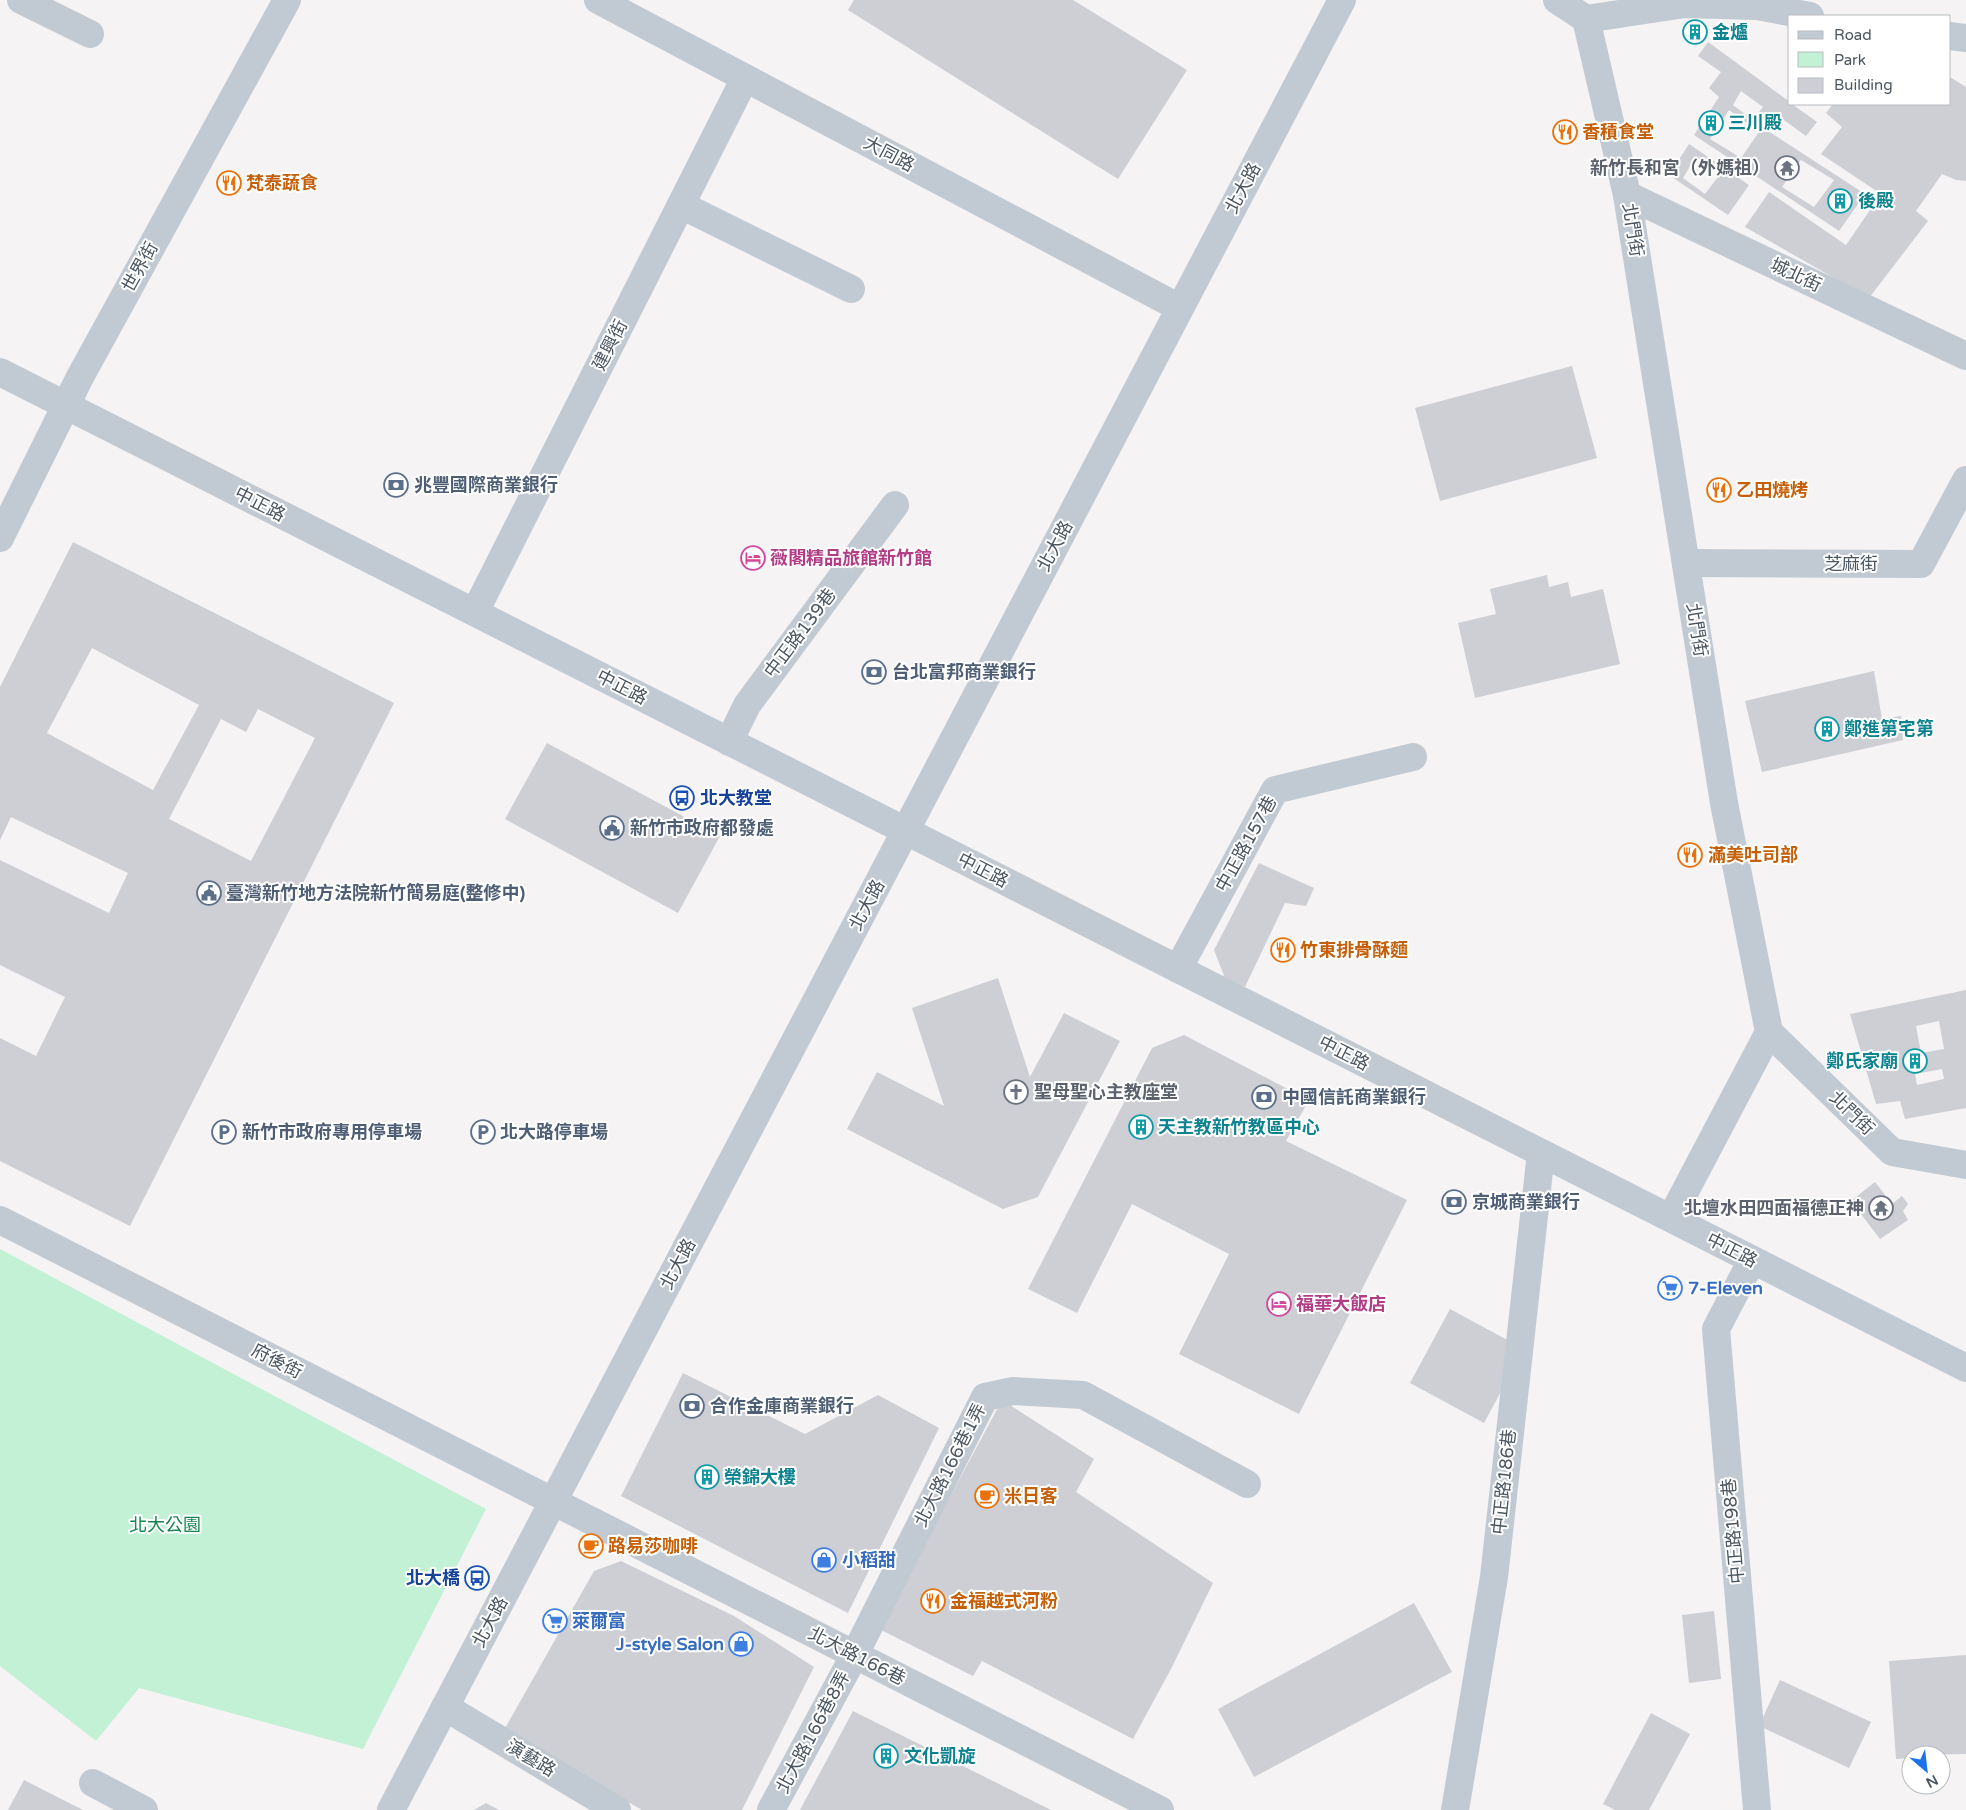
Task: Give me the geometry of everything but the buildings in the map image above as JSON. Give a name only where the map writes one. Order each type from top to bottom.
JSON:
[{"type":"street","points":[[22,0],[90,34]]},
{"type":"street","name":"世界街","points":[[0,538],[65,405],[287,0]]},
{"type":"street","name":"大同路","points":[[598,0],[1180,308]]},
{"type":"street","name":"北大路","points":[[391,1810],[1342,0]]},
{"type":"street","points":[[1557,0],[1586,19],[1685,4],[1759,3],[1806,15]]},
{"type":"street","name":"北門街","points":[[1586,19],[1627,195],[1724,803],[1769,1032],[1892,1152],[1966,1165]]},
{"type":"street","points":[[1951,36],[1966,38]]},
{"type":"street","name":"建興街","points":[[475,612],[745,78]]},
{"type":"street","name":"城北街","points":[[1627,195],[1966,356]]},
{"type":"street","points":[[681,205],[851,289]]},
{"type":"street","name":"中正路","points":[[0,372],[1966,1368]]},
{"type":"street","name":"芝麻街","points":[[1686,563],[1921,564],[1966,480]]},
{"type":"street","name":"中正路139巷","points":[[729,742],[746,705],[895,505]]},
{"type":"street","name":"中正路157巷","points":[[1178,969],[1275,790],[1413,758]]},
{"type":"street","points":[[1671,1218],[1769,1032]]},
{"type":"street","name":"中正路186巷","points":[[1455,1810],[1494,1577],[1541,1153]]},
{"type":"street","name":"府後街","points":[[0,1220],[553,1501]]},
{"type":"street","name":"中正路198巷","points":[[1752,1260],[1716,1329],[1757,1810]]},
{"type":"street","name":"北大路166巷1弄","points":[[854,1654],[985,1397],[1013,1391],[1083,1396],[1247,1484]]},
{"type":"street","name":"北大路166巷","points":[[553,1501],[1160,1810]]},
{"type":"street","name":"北大路166巷8弄","points":[[771,1810],[854,1654]]},
{"type":"street","name":"演藝路","points":[[445,1707],[617,1810]]},
{"type":"street","points":[[93,1783],[144,1810]]},
{"type":"green space","name":"北大公園","points":[[0,1249],[486,1509],[363,1749],[139,1688],[96,1741],[0,1666]]},
{"type":"place","name":"金爐","points":[[1695,32]]},
{"type":"place","name":"三川殿","points":[[1711,123]]},
{"type":"place","name":"香積食堂","points":[[1565,132]]},
{"type":"place","name":"新竹長和宮（外媽祖）","points":[[1787,168]]},
{"type":"place","name":"梵泰蔬食","points":[[229,183]]},
{"type":"place","name":"後殿","points":[[1840,201]]},
{"type":"place","name":"兆豐國際商業銀行","points":[[396,485]]},
{"type":"place","name":"乙田燒烤","points":[[1719,490]]},
{"type":"place","name":"薇閣精品旅館新竹館","points":[[753,558]]},
{"type":"place","name":"台北富邦商業銀行","points":[[874,672]]},
{"type":"place","name":"鄭進第宅第","points":[[1827,729]]},
{"type":"place","name":"北大教堂","points":[[682,798]]},
{"type":"place","name":"新竹市政府都發處","points":[[612,828]]},
{"type":"place","name":"滿美吐司部","points":[[1690,855]]},
{"type":"place","name":"臺灣新竹地方法院新竹簡易庭(整修中)","points":[[209,893]]},
{"type":"place","name":"竹東排骨酥麵","points":[[1283,950]]},
{"type":"place","name":"鄭氏家廟","points":[[1915,1061]]},
{"type":"place","name":"聖母聖心主教座堂","points":[[1016,1092]]},
{"type":"place","name":"中國信託商業銀行","points":[[1264,1097]]},
{"type":"place","name":"天主教新竹教區中心","points":[[1141,1127]]},
{"type":"place","name":"新竹市政府專用停車場","points":[[224,1132]]},
{"type":"place","name":"北大路停車場","points":[[483,1132]]},
{"type":"place","name":"京城商業銀行","points":[[1454,1202]]},
{"type":"place","name":"北壇水田四面福德正神","points":[[1881,1208]]},
{"type":"place","name":"7-Eleven","points":[[1670,1288]]},
{"type":"place","name":"福華大飯店","points":[[1279,1304]]},
{"type":"place","name":"合作金庫商業銀行","points":[[692,1406]]},
{"type":"place","name":"榮錦大樓","points":[[707,1477]]},
{"type":"place","name":"米日客","points":[[987,1496]]},
{"type":"place","name":"路易莎咖啡","points":[[591,1546]]},
{"type":"place","name":"小稻甜","points":[[824,1560]]},
{"type":"place","name":"北大橋","points":[[477,1578]]},
{"type":"place","name":"金福越式河粉","points":[[933,1601]]},
{"type":"place","name":"萊爾富","points":[[555,1621]]},
{"type":"place","name":"J-style Salon","points":[[741,1644]]},
{"type":"place","name":"文化凱旋","points":[[886,1756]]}]
